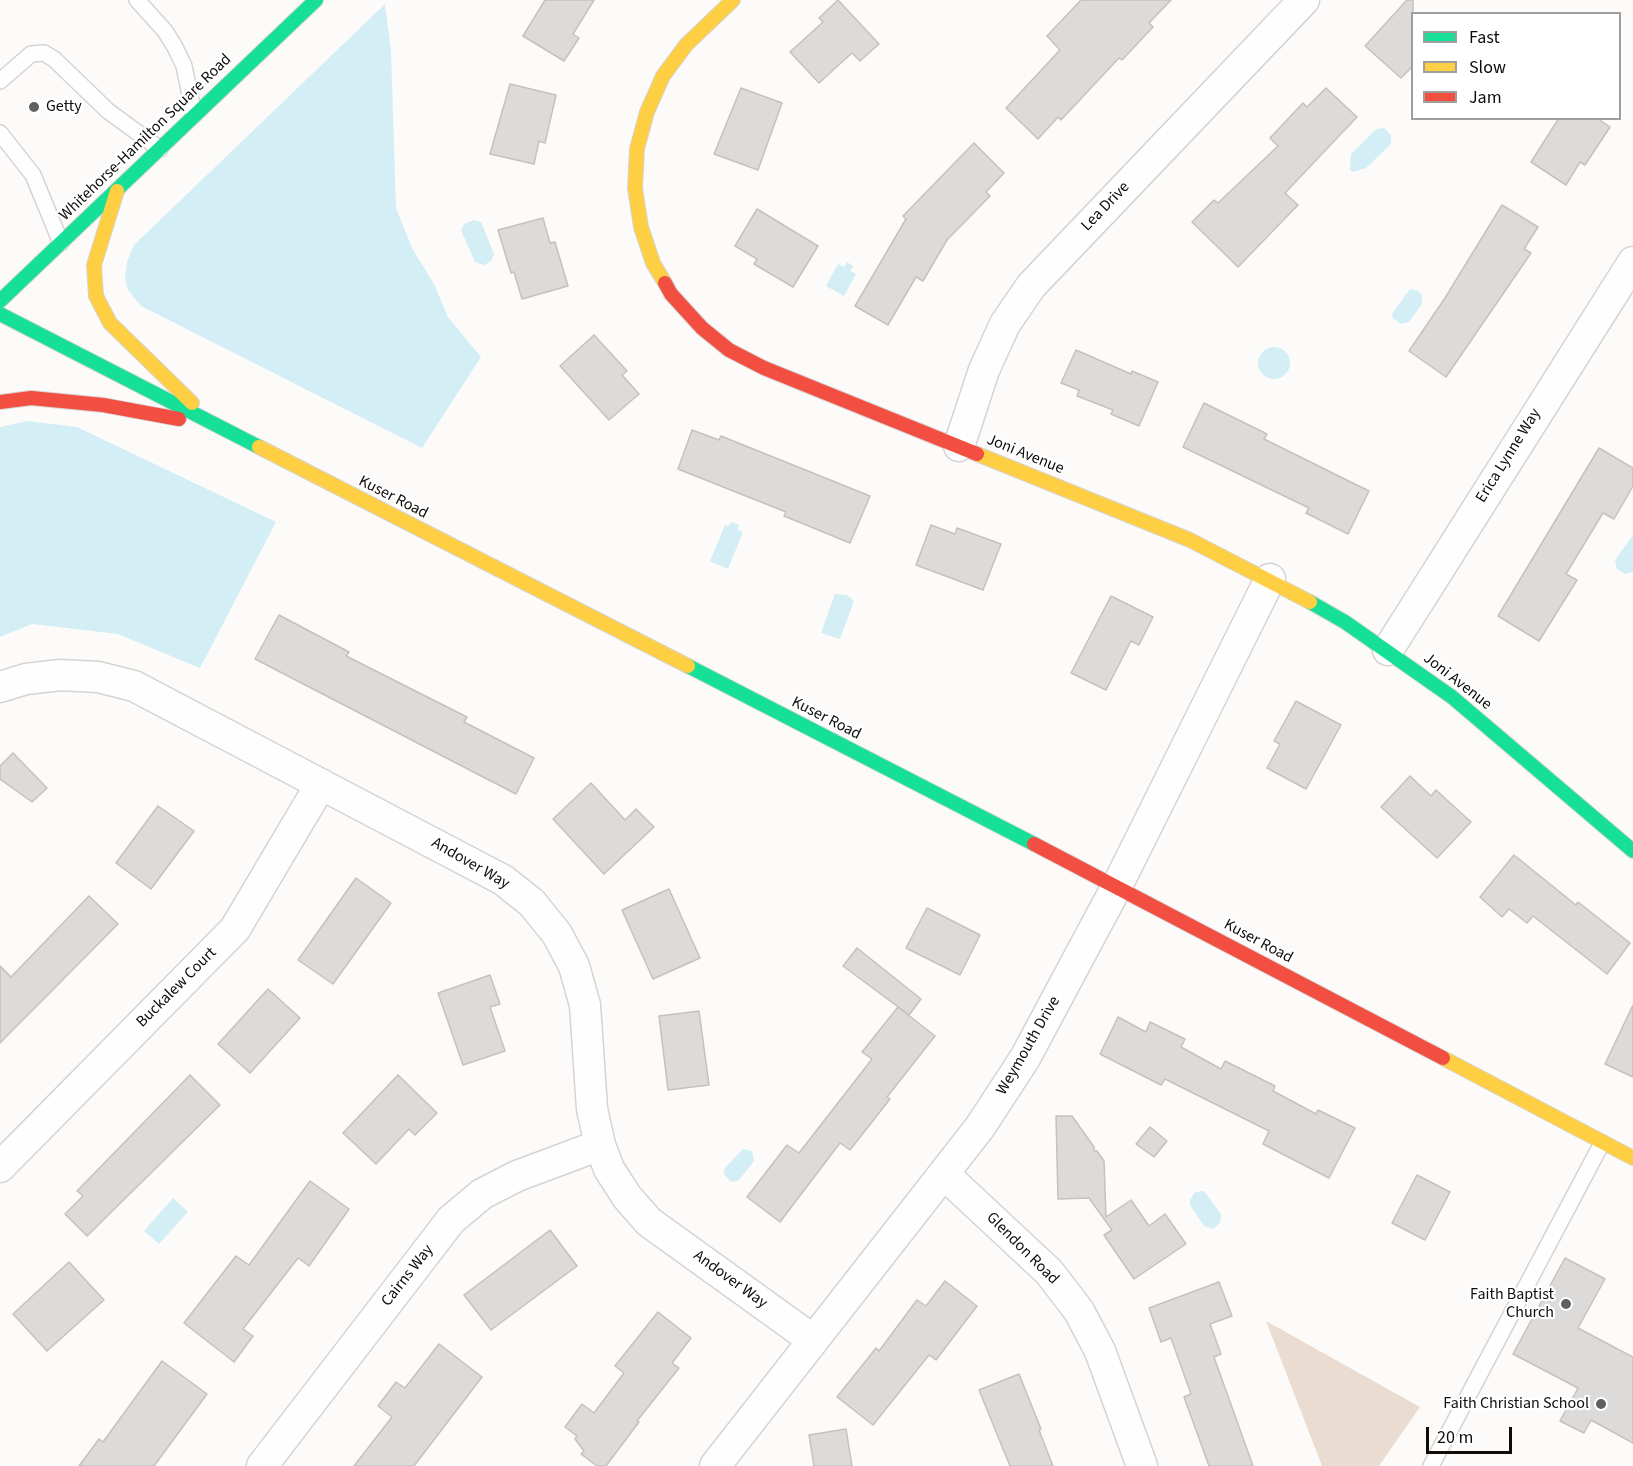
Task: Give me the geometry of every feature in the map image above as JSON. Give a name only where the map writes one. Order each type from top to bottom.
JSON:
[{"type":"street","name":"Whitehorse-Hamilton Square Road","points":[[0,301],[316,0]]},
{"type":"street","name":"Joni Avenue","points":[[733,0],[686,45],[663,76],[646,112],[638,149],[635,188],[641,227],[654,263],[671,294],[702,328],[729,350],[764,368],[1190,540],[1270,579],[1388,650],[1452,697],[1633,851]]},
{"type":"street","name":"Lea Drive","points":[[959,446],[984,370],[1005,324],[1031,286],[1304,0]]},
{"type":"street","points":[[118,188],[94,265],[96,296],[110,322],[215,426]]},
{"type":"street","name":"Erica Lynne Way","points":[[1388,650],[1633,262]]},
{"type":"street","name":"Kuser Road","points":[[0,314],[1117,886],[1633,1158]]},
{"type":"street","points":[[0,402],[31,398],[103,405],[215,426]]},
{"type":"street","name":"Weymouth Drive","points":[[714,1466],[944,1174],[980,1126],[1025,1058],[1117,886],[1270,579]]},
{"type":"street","name":"Andover Way","points":[[0,687],[27,679],[60,675],[98,677],[134,686],[503,880],[531,903],[557,934],[574,966],[585,1005],[592,1109],[600,1144],[609,1169],[627,1197],[650,1222],[813,1340]]},
{"type":"street","name":"Buckalew Court","points":[[0,1167],[235,929],[321,784]]},
{"type":"street","name":"Cairns Way","points":[[262,1466],[451,1220],[482,1194],[517,1176],[600,1144]]},
{"type":"street","name":"Glendon Road","points":[[944,1174],[1049,1272],[1079,1311],[1100,1351],[1142,1466]]},
{"type":"lane","points":[[137,0],[165,31],[175,47],[184,66],[194,116]]},
{"type":"lane","points":[[0,81],[31,54],[44,53],[54,58],[108,111],[160,149]]},
{"type":"lane","points":[[0,133],[33,175],[61,243]]},
{"type":"lane","points":[[1431,1466],[1602,1143]]},
{"type":"shaded area","points":[[1266,1321],[1420,1407],[1379,1466],[1322,1466]]},
{"type":"water","points":[[385,4],[391,51],[396,208],[412,248],[434,284],[448,317],[481,357],[422,448],[141,306],[128,290],[125,279],[127,262],[134,245]]},
{"type":"water","points":[[1384,128],[1391,135],[1391,144],[1366,168],[1353,172],[1350,170],[1351,154],[1376,129]]},
{"type":"water","points":[[474,220],[481,222],[494,254],[491,261],[484,265],[475,262],[461,230],[464,224]]},
{"type":"water","points":[[847,262],[853,266],[850,271],[856,274],[844,296],[826,286],[838,264],[844,267]]},
{"type":"water","points":[[1410,289],[1422,295],[1422,304],[1409,322],[1400,324],[1392,314]]},
{"type":"water","points":[[1274,347],[1285,352],[1290,363],[1285,374],[1274,379],[1263,374],[1258,363],[1263,352]]},
{"type":"water","points":[[27,421],[77,427],[276,522],[200,668],[118,634],[32,624],[0,637],[0,427]]},
{"type":"water","points":[[731,522],[739,525],[738,530],[743,532],[728,569],[710,561],[725,525],[728,526]]},
{"type":"water","points":[[1633,535],[1633,572],[1625,574],[1617,569],[1615,560]]},
{"type":"water","points":[[835,594],[847,595],[854,601],[840,639],[821,633]]},
{"type":"water","points":[[743,1149],[752,1151],[754,1161],[739,1180],[731,1182],[724,1174],[724,1169]]},
{"type":"water","points":[[1204,1191],[1221,1214],[1220,1223],[1213,1229],[1204,1226],[1190,1205],[1195,1192]]},
{"type":"water","points":[[173,1198],[188,1212],[159,1244],[144,1231]]},
{"type":"building","points":[[545,0],[594,0],[573,34],[579,38],[564,61],[523,36]]},
{"type":"building","points":[[838,0],[879,44],[860,61],[852,53],[819,83],[790,52],[823,22],[819,18]]},
{"type":"building","points":[[1081,0],[1171,0],[1149,23],[1153,27],[1122,60],[1119,58],[1061,120],[1058,117],[1038,139],[1006,108],[1060,50],[1047,36]]},
{"type":"building","points":[[1407,0],[1413,0],[1411,68],[1401,78],[1365,46]]},
{"type":"building","points":[[510,84],[556,95],[545,143],[539,141],[534,164],[490,154]]},
{"type":"building","points":[[741,88],[782,103],[758,170],[714,154]]},
{"type":"building","points":[[1326,88],[1357,117],[1285,193],[1298,205],[1238,267],[1192,222],[1214,200],[1218,203],[1278,146],[1270,138],[1303,103],[1307,107]]},
{"type":"building","points":[[1558,120],[1600,120],[1610,127],[1585,165],[1580,162],[1566,185],[1531,162]]},
{"type":"building","points":[[974,143],[1004,173],[986,192],[990,196],[947,240],[923,281],[916,277],[888,325],[855,306],[906,219],[903,216]]},
{"type":"building","points":[[1502,205],[1538,227],[1524,249],[1531,253],[1446,377],[1409,351],[1445,298]]},
{"type":"building","points":[[757,209],[818,246],[793,287],[754,264],[757,259],[735,246]]},
{"type":"building","points":[[543,218],[550,243],[555,242],[568,286],[522,299],[514,272],[511,273],[498,230]]},
{"type":"building","points":[[594,335],[627,371],[622,375],[639,394],[609,420],[560,366]]},
{"type":"building","points":[[1076,350],[1131,374],[1132,371],[1158,382],[1139,426],[1111,414],[1113,410],[1077,396],[1079,390],[1061,383]]},
{"type":"building","points":[[1204,403],[1267,434],[1264,439],[1369,491],[1348,534],[1306,513],[1309,508],[1183,447]]},
{"type":"building","points":[[692,430],[719,440],[721,436],[870,496],[850,543],[784,516],[786,512],[678,469]]},
{"type":"building","points":[[1599,448],[1633,468],[1633,486],[1614,519],[1603,513],[1566,574],[1577,580],[1539,641],[1498,616]]},
{"type":"building","points":[[931,525],[955,534],[957,528],[1001,544],[983,590],[916,565]]},
{"type":"building","points":[[1111,596],[1153,617],[1139,645],[1131,641],[1106,690],[1071,673]]},
{"type":"building","points":[[279,615],[349,652],[346,656],[467,717],[464,722],[534,758],[516,794],[255,659]]},
{"type":"building","points":[[1296,701],[1341,725],[1306,789],[1267,768],[1280,744],[1274,741]]},
{"type":"building","points":[[13,753],[47,788],[32,802],[0,779],[0,766]]},
{"type":"building","points":[[1410,776],[1431,796],[1436,790],[1471,822],[1437,858],[1381,807]]},
{"type":"building","points":[[591,783],[625,820],[636,809],[654,827],[604,874],[553,819]]},
{"type":"building","points":[[158,806],[194,831],[151,889],[116,863]]},
{"type":"building","points":[[1514,855],[1576,905],[1578,902],[1630,943],[1607,974],[1533,916],[1527,923],[1509,909],[1502,917],[1480,897]]},
{"type":"building","points":[[356,878],[391,903],[333,984],[298,960]]},
{"type":"building","points":[[669,889],[700,958],[653,979],[622,910]]},
{"type":"building","points":[[89,896],[118,924],[0,1043],[0,966],[11,977]]},
{"type":"building","points":[[927,908],[980,935],[960,975],[906,948]]},
{"type":"building","points":[[857,948],[921,999],[909,1015],[843,966]]},
{"type":"building","points":[[490,975],[500,1004],[490,1007],[505,1051],[463,1065],[438,993]]},
{"type":"building","points":[[268,989],[300,1018],[250,1073],[218,1044]]},
{"type":"building","points":[[1633,1005],[1633,1077],[1605,1064]]},
{"type":"building","points":[[898,1007],[935,1036],[887,1097],[890,1099],[850,1150],[840,1143],[780,1222],[747,1197],[787,1145],[799,1153],[872,1059],[862,1052]]},
{"type":"building","points":[[699,1011],[709,1085],[668,1090],[659,1016]]},
{"type":"building","points":[[1118,1017],[1146,1032],[1150,1022],[1185,1039],[1181,1047],[1221,1069],[1225,1061],[1275,1086],[1273,1091],[1316,1114],[1318,1110],[1355,1128],[1329,1178],[1263,1144],[1269,1131],[1165,1079],[1161,1085],[1100,1054]]},
{"type":"building","points":[[190,1075],[220,1105],[87,1236],[65,1214],[83,1196],[77,1191]]},
{"type":"building","points":[[398,1075],[437,1113],[415,1135],[409,1129],[376,1164],[343,1133]]},
{"type":"building","points":[[1056,1116],[1072,1116],[1094,1147],[1094,1151],[1097,1151],[1104,1161],[1106,1217],[1131,1200],[1149,1226],[1165,1214],[1186,1244],[1134,1279],[1104,1235],[1112,1230],[1089,1198],[1058,1199]]},
{"type":"building","points":[[1150,1127],[1167,1141],[1154,1157],[1136,1144]]},
{"type":"building","points":[[1417,1175],[1450,1192],[1425,1240],[1392,1223]]},
{"type":"building","points":[[310,1181],[349,1209],[309,1266],[298,1258],[243,1329],[253,1336],[234,1362],[184,1323],[236,1256],[249,1265]]},
{"type":"building","points":[[550,1230],[577,1266],[491,1330],[464,1295]]},
{"type":"building","points":[[1565,1258],[1605,1279],[1578,1328],[1633,1357],[1633,1443],[1591,1420],[1584,1433],[1560,1421],[1578,1388],[1513,1354]]},
{"type":"building","points":[[69,1262],[104,1300],[47,1351],[13,1314]]},
{"type":"building","points":[[945,1281],[977,1306],[936,1360],[929,1355],[873,1425],[837,1397],[876,1348],[879,1351],[917,1300],[926,1306]]},
{"type":"building","points":[[1219,1282],[1232,1316],[1210,1324],[1221,1354],[1214,1357],[1253,1466],[1209,1466],[1184,1397],[1191,1394],[1171,1338],[1161,1342],[1149,1308]]},
{"type":"building","points":[[658,1312],[691,1338],[672,1363],[679,1368],[637,1421],[639,1422],[606,1466],[597,1466],[581,1454],[584,1451],[575,1439],[577,1436],[565,1427],[582,1404],[594,1413],[624,1373],[615,1366]]},
{"type":"building","points":[[439,1344],[482,1377],[414,1466],[354,1466],[392,1417],[378,1406],[396,1382],[405,1388]]},
{"type":"building","points":[[162,1361],[207,1394],[154,1466],[79,1466],[99,1439],[103,1442]]},
{"type":"building","points":[[1019,1374],[1053,1466],[1010,1466],[979,1390]]},
{"type":"building","points":[[846,1429],[852,1466],[814,1466],[809,1435]]},
{"type":"traffic: fast","points":[[0,301],[316,0]]},
{"type":"traffic: fast","points":[[0,314],[259,447]]},
{"type":"traffic: fast","points":[[1310,602],[1345,622],[1452,697],[1633,851]]},
{"type":"traffic: fast","points":[[688,666],[1034,844]]},
{"type":"traffic: slow","points":[[665,283],[653,263],[641,227],[635,188],[637,149],[647,112],[663,76],[686,45],[733,0]]},
{"type":"traffic: slow","points":[[117,191],[94,265],[96,296],[110,323],[192,403]]},
{"type":"traffic: slow","points":[[259,447],[688,666]]},
{"type":"traffic: slow","points":[[977,454],[1190,540],[1310,602]]},
{"type":"traffic: slow","points":[[1443,1058],[1633,1158]]},
{"type":"traffic: jam","points":[[665,283],[671,294],[702,328],[729,350],[764,368],[977,454]]},
{"type":"traffic: jam","points":[[0,402],[31,398],[103,405],[179,419]]},
{"type":"traffic: jam","points":[[1034,844],[1443,1058]]},
{"type":"place","name":"Getty","points":[[34,107]]},
{"type":"place","name":"Faith Baptist Church","points":[[1566,1304]]},
{"type":"place","name":"Faith Christian School","points":[[1601,1404]]}]
